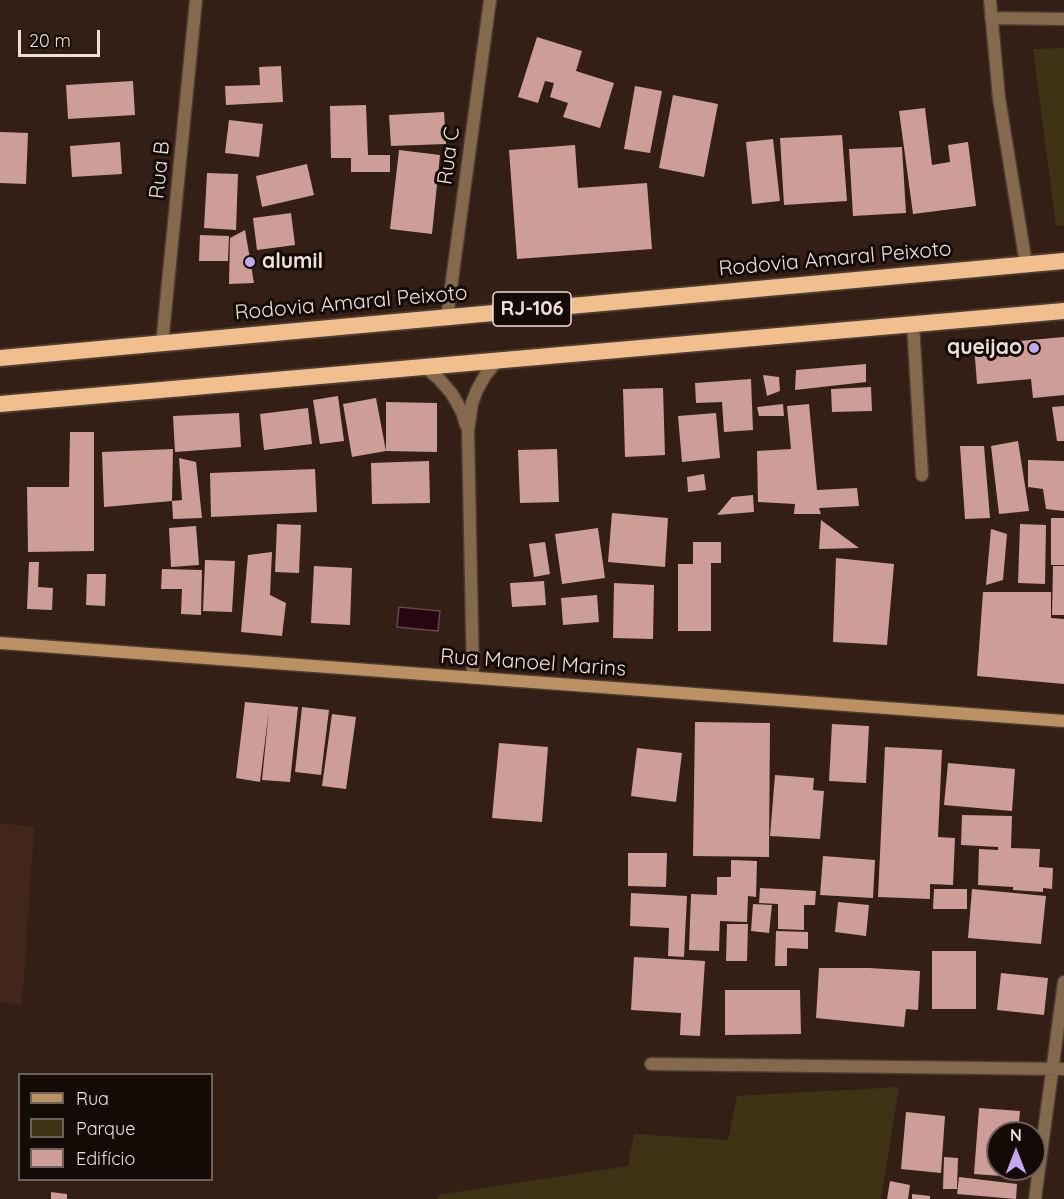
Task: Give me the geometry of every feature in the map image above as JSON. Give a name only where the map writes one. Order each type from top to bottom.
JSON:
[{"type":"highway","name":"Rodovia Amaral Peixoto","points":[[0,358],[1064,261]]},
{"type":"highway","name":"RJ-106","points":[[0,404],[1064,311]]},
{"type":"main road","name":"Rua Manoel Marins","points":[[0,643],[1064,721]]},
{"type":"street","name":"Rua B","points":[[162,344],[196,0]]},
{"type":"street","name":"Rua C","points":[[447,317],[490,0]]},
{"type":"street","points":[[990,0],[999,98],[1026,264]]},
{"type":"street","points":[[991,18],[1064,19]]},
{"type":"street","points":[[913,324],[922,475]]},
{"type":"street","points":[[473,678],[469,417],[477,390],[486,374],[498,360]]},
{"type":"street","points":[[424,366],[452,394],[462,412],[468,431]]},
{"type":"street","points":[[1035,1199],[1058,1068],[1064,981]]},
{"type":"street","points":[[651,1064],[1058,1068]]},
{"type":"shaded area","points":[[399,607],[440,611],[438,631],[397,627]]},
{"type":"shaded area","points":[[0,823],[34,827],[22,1005],[0,1002]]},
{"type":"green space","points":[[1064,48],[1064,225],[1056,226],[1033,49]]},
{"type":"green space","points":[[899,1087],[881,1199],[438,1199],[438,1195],[628,1166],[634,1134],[728,1140],[737,1096]]},
{"type":"building","points":[[537,37],[582,51],[576,71],[614,83],[600,128],[563,117],[568,103],[550,97],[554,83],[545,81],[538,103],[518,97]]},
{"type":"building","points":[[281,66],[283,102],[226,105],[225,86],[260,85],[259,67]]},
{"type":"building","points":[[133,81],[135,115],[68,119],[66,85]]},
{"type":"building","points":[[635,86],[662,91],[650,153],[624,149]]},
{"type":"building","points":[[673,95],[718,104],[704,177],[659,168]]},
{"type":"building","points":[[366,105],[368,155],[390,155],[390,172],[351,172],[351,158],[331,158],[330,106]]},
{"type":"building","points":[[925,108],[932,165],[950,162],[948,145],[968,142],[976,206],[913,214],[899,111]]},
{"type":"building","points":[[444,112],[446,144],[391,146],[389,115]]},
{"type":"building","points":[[229,120],[263,124],[259,157],[225,153]]},
{"type":"building","points":[[0,132],[28,133],[26,184],[0,183]]},
{"type":"building","points":[[842,135],[847,201],[784,205],[780,138]]},
{"type":"building","points":[[773,139],[780,201],[752,204],[746,142]]},
{"type":"building","points":[[120,142],[122,174],[72,177],[70,146]]},
{"type":"building","points":[[575,145],[578,188],[647,183],[652,249],[517,259],[509,150]]},
{"type":"building","points":[[902,147],[906,213],[853,216],[849,149]]},
{"type":"building","points":[[399,150],[440,155],[432,234],[390,229]]},
{"type":"building","points":[[307,164],[314,195],[262,207],[256,176]]},
{"type":"building","points":[[207,173],[238,174],[236,230],[204,228]]},
{"type":"building","points":[[291,213],[295,245],[257,250],[253,218]]},
{"type":"building","points":[[245,230],[254,283],[229,284],[230,238]]},
{"type":"building","points":[[200,235],[229,236],[228,261],[199,261]]},
{"type":"building","points":[[1064,337],[1064,395],[1033,398],[1031,379],[977,384],[974,345]]},
{"type":"building","points":[[866,364],[866,382],[795,390],[796,370]]},
{"type":"building","points":[[763,375],[779,377],[780,391],[767,396]]},
{"type":"building","points":[[751,379],[753,430],[724,432],[722,402],[696,403],[695,383]]},
{"type":"building","points":[[871,387],[872,411],[832,412],[831,389]]},
{"type":"building","points":[[663,388],[665,455],[625,457],[623,389]]},
{"type":"building","points":[[338,396],[344,441],[320,444],[313,400]]},
{"type":"building","points":[[376,398],[386,451],[352,457],[343,404]]},
{"type":"building","points":[[386,402],[437,403],[437,452],[386,451]]},
{"type":"building","points":[[783,404],[784,416],[759,416],[757,407]]},
{"type":"building","points":[[809,404],[817,490],[857,488],[859,506],[819,508],[821,514],[794,514],[795,504],[758,502],[757,451],[791,449],[787,406]]},
{"type":"building","points":[[1064,406],[1064,441],[1057,441],[1052,407]]},
{"type":"building","points":[[308,408],[312,444],[264,450],[260,414]]},
{"type":"building","points":[[239,413],[241,447],[175,452],[173,416]]},
{"type":"building","points":[[716,413],[720,458],[682,462],[678,416]]},
{"type":"building","points":[[70,432],[94,432],[94,551],[28,552],[27,487],[69,487]]},
{"type":"building","points":[[1018,441],[1029,511],[999,514],[991,446]]},
{"type":"building","points":[[960,446],[984,446],[990,518],[965,519]]},
{"type":"building","points":[[173,449],[172,501],[104,507],[102,452]]},
{"type":"building","points":[[557,449],[559,502],[520,503],[518,450]]},
{"type":"building","points":[[179,458],[196,462],[202,518],[173,519],[172,501],[182,500]]},
{"type":"building","points":[[1028,460],[1064,461],[1064,511],[1046,509],[1043,489],[1028,487]]},
{"type":"building","points":[[429,461],[430,503],[372,504],[371,463]]},
{"type":"building","points":[[315,469],[317,512],[211,517],[210,473]]},
{"type":"building","points":[[704,474],[706,490],[688,492],[687,477]]},
{"type":"building","points":[[753,495],[754,512],[717,515],[732,497]]},
{"type":"building","points":[[612,513],[668,518],[665,567],[608,562]]},
{"type":"building","points":[[1051,518],[1064,518],[1064,565],[1051,565]]},
{"type":"building","points":[[821,520],[859,548],[819,549]]},
{"type":"building","points":[[277,524],[301,525],[299,573],[275,572]]},
{"type":"building","points":[[1020,524],[1046,525],[1045,584],[1018,583]]},
{"type":"building","points":[[196,526],[199,565],[171,567],[169,528]]},
{"type":"building","points":[[598,528],[605,578],[562,584],[555,534]]},
{"type":"building","points":[[991,529],[1007,534],[1003,580],[986,585]]},
{"type":"building","points":[[545,542],[550,574],[534,577],[529,544]]},
{"type":"building","points":[[693,542],[721,542],[721,563],[711,563],[711,631],[678,631],[678,564],[693,564]]},
{"type":"building","points":[[272,552],[270,595],[286,603],[282,636],[241,632],[248,555]]},
{"type":"building","points":[[836,558],[894,564],[887,645],[833,642]]},
{"type":"building","points":[[205,560],[235,561],[232,612],[203,611]]},
{"type":"building","points":[[29,562],[39,562],[38,587],[53,588],[52,610],[27,609]]},
{"type":"building","points":[[314,566],[352,568],[350,625],[311,623]]},
{"type":"building","points":[[1053,566],[1064,566],[1064,615],[1052,615]]},
{"type":"building","points":[[162,569],[202,570],[201,615],[181,614],[182,589],[161,589]]},
{"type":"building","points":[[87,574],[106,574],[105,606],[86,605]]},
{"type":"building","points":[[544,581],[546,605],[512,607],[510,583]]},
{"type":"building","points":[[614,583],[654,585],[653,639],[613,638]]},
{"type":"building","points":[[983,592],[1051,592],[1051,618],[1064,619],[1064,684],[977,676]]},
{"type":"building","points":[[597,595],[599,622],[563,625],[561,598]]},
{"type":"building","points":[[245,702],[298,707],[290,782],[262,780],[269,709],[260,782],[236,778]]},
{"type":"building","points":[[302,707],[329,710],[321,775],[295,772]]},
{"type":"building","points":[[332,714],[356,717],[346,789],[322,786]]},
{"type":"building","points":[[695,722],[770,723],[769,857],[693,856]]},
{"type":"building","points":[[832,724],[869,726],[866,783],[829,781]]},
{"type":"building","points":[[499,743],[548,747],[542,822],[492,818]]},
{"type":"building","points":[[885,747],[942,750],[938,837],[955,838],[953,885],[930,884],[930,899],[878,897]]},
{"type":"building","points":[[637,748],[682,753],[676,802],[631,796]]},
{"type":"building","points":[[948,763],[1015,769],[1012,811],[944,805]]},
{"type":"building","points":[[775,775],[814,778],[813,790],[824,791],[820,839],[770,836]]},
{"type":"building","points":[[962,815],[1012,816],[1011,848],[1040,849],[1039,867],[1053,868],[1052,889],[1043,888],[1043,892],[978,885],[979,849],[998,850],[998,847],[961,845]]},
{"type":"building","points":[[628,853],[667,853],[666,887],[628,886]]},
{"type":"building","points":[[823,856],[875,860],[873,898],[820,895]]},
{"type":"building","points":[[731,860],[757,861],[756,897],[748,896],[747,922],[720,921],[719,951],[689,950],[691,894],[717,895],[717,877],[731,877]]},
{"type":"building","points":[[760,888],[816,891],[815,905],[804,905],[804,930],[778,929],[778,904],[759,903]]},
{"type":"building","points":[[934,889],[967,889],[967,909],[933,909]]},
{"type":"building","points":[[972,889],[1046,896],[1041,944],[968,938]]},
{"type":"building","points":[[631,893],[687,896],[684,957],[668,956],[669,928],[630,926]]},
{"type":"building","points":[[838,902],[869,905],[866,936],[835,932]]},
{"type":"building","points":[[753,904],[772,905],[769,933],[751,931]]},
{"type":"building","points":[[727,924],[748,924],[747,961],[726,961]]},
{"type":"building","points":[[776,931],[808,932],[808,949],[787,948],[787,966],[775,966]]},
{"type":"building","points":[[932,951],[976,951],[976,1009],[932,1009]]},
{"type":"building","points":[[634,957],[705,961],[700,1036],[680,1035],[681,1013],[631,1010]]},
{"type":"building","points":[[819,968],[920,971],[918,1010],[906,1009],[904,1027],[816,1018]]},
{"type":"building","points":[[1001,973],[1048,978],[1044,1015],[997,1010]]},
{"type":"building","points":[[725,990],[800,990],[801,1034],[725,1035]]},
{"type":"building","points":[[979,1108],[1020,1111],[1019,1121],[986,1121],[986,1175],[974,1174]]},
{"type":"building","points":[[906,1112],[945,1116],[941,1173],[901,1169]]},
{"type":"building","points":[[944,1157],[958,1158],[957,1189],[943,1189]]},
{"type":"building","points":[[959,1177],[1017,1184],[1016,1199],[957,1194]]},
{"type":"building","points":[[890,1181],[910,1185],[908,1199],[887,1199]]},
{"type":"building","points":[[51,1192],[67,1194],[67,1199],[51,1199]]},
{"type":"building","points":[[912,1194],[930,1196],[930,1199],[912,1199]]},
{"type":"place","name":"alumil","points":[[250,262]]},
{"type":"place","name":"queijao","points":[[1034,348]]}]
